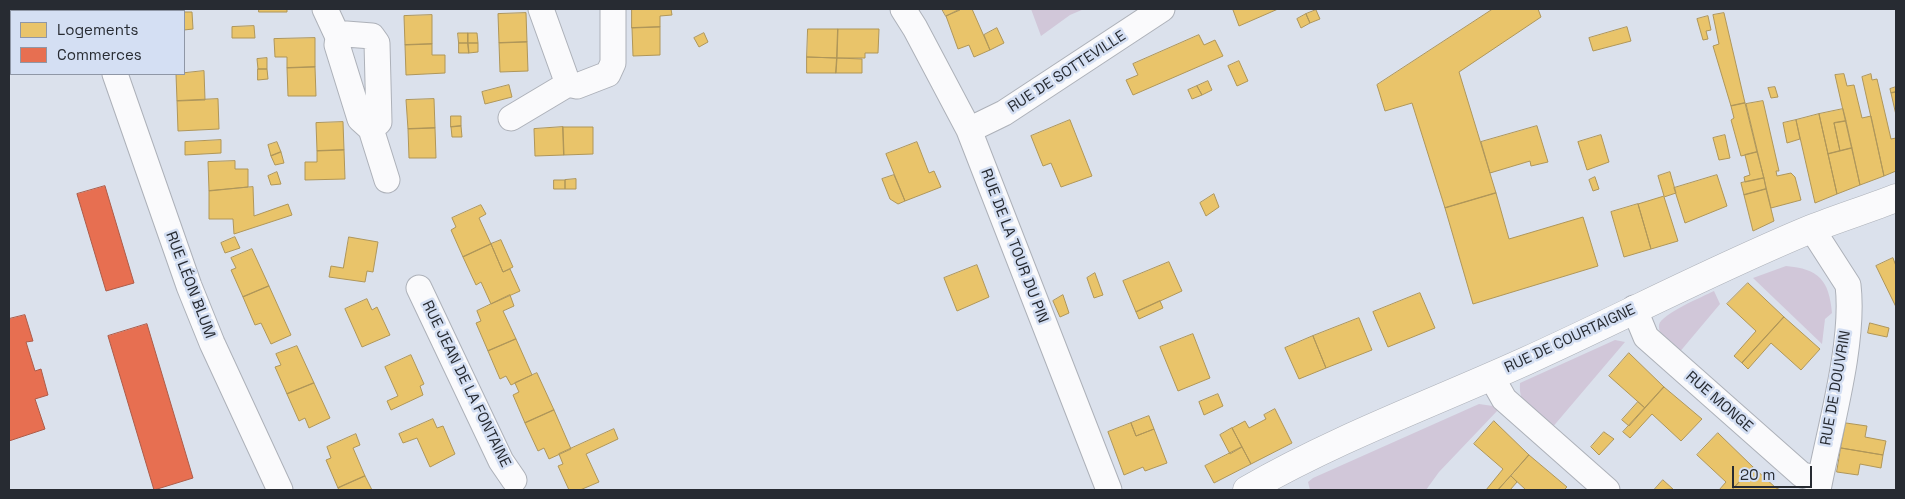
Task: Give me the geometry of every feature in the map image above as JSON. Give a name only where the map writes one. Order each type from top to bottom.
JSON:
[{"type":"street","points":[[325,9],[338,37],[337,45],[360,119],[371,130],[387,180]]},
{"type":"street","points":[[541,9],[568,84]]},
{"type":"street","points":[[511,118],[568,84],[577,86],[608,74],[613,63],[613,9]]},
{"type":"street","name":"RUE DE LA TOUR DU PIN","points":[[902,9],[915,28],[969,130],[1109,490]]},
{"type":"street","name":"RUE DE SOTTEVILLE","points":[[969,130],[1004,113],[1162,9]]},
{"type":"street","points":[[338,37],[346,34],[372,36],[377,42],[379,122],[371,130]]},
{"type":"street","name":"RUE LÉON BLUM","points":[[115,75],[188,286],[212,343],[280,490]]},
{"type":"street","name":"RUE DE COURTAIGNE","points":[[1247,490],[1276,483],[1401,415],[1491,376],[1634,308],[1812,229],[1896,198]]},
{"type":"street","name":"RUE DE DOUVRIN","points":[[1812,229],[1848,285],[1845,349],[1819,485]]},
{"type":"street","name":"RUE JEAN DE LA FONTAINE","points":[[419,288],[512,487]]},
{"type":"street","name":"RUE MONGE","points":[[1634,308],[1646,337],[1802,475],[1819,485]]},
{"type":"street","points":[[1491,376],[1504,399],[1607,490]]},
{"type":"shaded area","points":[[1031,9],[1084,9],[1070,15],[1041,36]]},
{"type":"shaded area","points":[[1786,266],[1814,273],[1825,284],[1831,302],[1832,313],[1825,319],[1822,344],[1753,278]]},
{"type":"shaded area","points":[[1714,291],[1720,304],[1678,354],[1663,337],[1659,325],[1667,316],[1675,311]]},
{"type":"shaded area","points":[[1615,340],[1625,342],[1551,429],[1524,404],[1520,383]]},
{"type":"shaded area","points":[[1479,404],[1493,406],[1498,410],[1439,472],[1426,490],[1310,490],[1308,482],[1313,478]]},
{"type":"building: Logements","points":[[147,9],[174,9],[174,10]]},
{"type":"building: Logements","points":[[259,9],[287,9],[287,12],[259,12]]},
{"type":"building: Logements","points":[[632,9],[671,9],[672,15],[660,16],[660,27],[632,28]]},
{"type":"building: Logements","points":[[942,9],[960,9],[960,10],[946,16]]},
{"type":"building: Logements","points":[[960,9],[972,9],[990,50],[974,57],[969,45],[958,49],[946,16]]},
{"type":"building: Logements","points":[[1278,9],[1239,26],[1233,10]]},
{"type":"building: Logements","points":[[1493,9],[1538,9],[1541,17],[1459,72],[1496,193],[1445,208],[1412,103],[1385,111],[1377,85]]},
{"type":"building: Logements","points":[[1316,10],[1320,19],[1310,23],[1306,14]]},
{"type":"building: Logements","points":[[185,12],[192,12],[193,29],[185,30]]},
{"type":"building: Logements","points":[[526,13],[527,42],[499,43],[498,14]]},
{"type":"building: Logements","points":[[1724,13],[1745,103],[1731,106],[1713,46],[1719,44],[1713,15]]},
{"type":"building: Logements","points":[[1306,14],[1310,23],[1301,28],[1297,19]]},
{"type":"building: Logements","points":[[432,15],[432,44],[405,45],[404,16]]},
{"type":"building: Logements","points":[[1708,16],[1711,30],[1706,31],[1708,39],[1703,40],[1697,19]]},
{"type":"building: Logements","points":[[254,26],[255,38],[232,38],[232,27]]},
{"type":"building: Logements","points":[[660,27],[660,55],[633,56],[632,28]]},
{"type":"building: Logements","points":[[1627,27],[1631,41],[1593,51],[1589,38]]},
{"type":"building: Logements","points":[[997,28],[1004,43],[990,50],[984,35]]},
{"type":"building: Logements","points":[[808,29],[838,29],[837,58],[807,57]]},
{"type":"building: Logements","points":[[838,29],[879,29],[878,53],[865,53],[865,58],[837,58]]},
{"type":"building: Logements","points":[[458,33],[468,33],[468,43],[459,43]]},
{"type":"building: Logements","points":[[468,33],[477,33],[478,43],[468,43]]},
{"type":"building: Logements","points":[[704,33],[708,42],[699,47],[694,38]]},
{"type":"building: Logements","points":[[1199,35],[1204,45],[1215,40],[1223,56],[1133,95],[1126,80],[1138,75],[1133,64]]},
{"type":"building: Logements","points":[[315,38],[315,67],[287,68],[287,57],[275,57],[274,39]]},
{"type":"building: Logements","points":[[527,42],[528,71],[500,72],[499,43]]},
{"type":"building: Logements","points":[[459,43],[468,43],[469,53],[459,53]]},
{"type":"building: Logements","points":[[468,43],[478,43],[478,52],[469,53]]},
{"type":"building: Logements","points":[[432,44],[432,55],[445,55],[445,73],[406,75],[405,45]]},
{"type":"building: Logements","points":[[807,57],[837,58],[836,73],[807,73]]},
{"type":"building: Logements","points":[[267,58],[267,69],[258,69],[257,59]]},
{"type":"building: Logements","points":[[837,58],[862,59],[862,73],[836,73]]},
{"type":"building: Logements","points":[[1239,61],[1248,81],[1237,86],[1228,66]]},
{"type":"building: Logements","points":[[315,67],[316,96],[288,96],[287,68]]},
{"type":"building: Logements","points":[[258,69],[267,69],[268,79],[258,80]]},
{"type":"building: Logements","points":[[204,71],[205,100],[177,101],[176,75],[185,75],[185,73]]},
{"type":"building: Logements","points":[[1844,74],[1847,86],[1854,85],[1862,118],[1871,116],[1884,176],[1860,185],[1835,75]]},
{"type":"building: Logements","points":[[1871,74],[1872,80],[1877,79],[1891,139],[1896,138],[1896,171],[1884,176],[1862,77]]},
{"type":"building: Logements","points":[[1208,81],[1212,90],[1202,95],[1197,86]]},
{"type":"building: Logements","points":[[509,85],[512,97],[485,104],[482,92]]},
{"type":"building: Logements","points":[[1197,86],[1202,95],[1192,99],[1188,90]]},
{"type":"building: Logements","points":[[1775,87],[1778,97],[1771,98],[1768,88]]},
{"type":"building: Logements","points":[[1896,87],[1896,92],[1891,93],[1890,89]]},
{"type":"building: Logements","points":[[1896,92],[1896,115],[1891,93]]},
{"type":"building: Logements","points":[[218,99],[219,129],[178,131],[177,101]]},
{"type":"building: Logements","points":[[434,99],[435,128],[408,129],[406,100]]},
{"type":"building: Logements","points":[[1763,101],[1779,171],[1776,171],[1777,176],[1791,173],[1795,177],[1801,200],[1771,208],[1746,104]]},
{"type":"building: Logements","points":[[1745,103],[1757,152],[1741,156],[1731,120],[1734,118],[1731,106]]},
{"type":"building: Logements","points":[[1843,109],[1846,121],[1834,123],[1840,151],[1828,154],[1819,114]]},
{"type":"building: Logements","points":[[1819,114],[1837,194],[1815,203],[1796,120]]},
{"type":"building: Logements","points":[[451,116],[461,116],[461,126],[451,127]]},
{"type":"building: Logements","points":[[1070,120],[1092,176],[1061,187],[1051,163],[1043,166],[1031,136]]},
{"type":"building: Logements","points":[[1796,120],[1800,139],[1787,143],[1783,123]]},
{"type":"building: Logements","points":[[1846,121],[1852,148],[1840,151],[1834,123]]},
{"type":"building: Logements","points":[[343,122],[344,150],[317,151],[316,123]]},
{"type":"building: Logements","points":[[461,126],[462,137],[452,137],[451,127]]},
{"type":"building: Logements","points":[[1537,126],[1548,162],[1531,166],[1530,161],[1490,173],[1481,142]]},
{"type":"building: Logements","points":[[563,127],[593,127],[593,154],[564,155]]},
{"type":"building: Logements","points":[[563,127],[564,155],[535,156],[534,129]]},
{"type":"building: Logements","points":[[435,128],[436,158],[409,158],[408,129]]},
{"type":"building: Logements","points":[[1601,135],[1609,162],[1587,170],[1578,142]]},
{"type":"building: Logements","points":[[1725,135],[1730,158],[1719,160],[1713,138]]},
{"type":"building: Logements","points":[[221,140],[221,153],[185,155],[185,142]]},
{"type":"building: Logements","points":[[277,142],[281,152],[271,156],[268,145]]},
{"type":"building: Logements","points":[[917,142],[929,173],[934,171],[941,187],[905,201],[886,154]]},
{"type":"building: Logements","points":[[1852,148],[1860,185],[1837,194],[1828,154]]},
{"type":"building: Logements","points":[[344,150],[345,179],[305,180],[305,162],[317,162],[317,151]]},
{"type":"building: Logements","points":[[281,152],[284,163],[275,165],[271,156]]},
{"type":"building: Logements","points":[[1757,152],[1764,178],[1745,182],[1744,177],[1750,175],[1745,155]]},
{"type":"building: Logements","points":[[235,161],[235,169],[248,169],[248,187],[209,191],[208,162]]},
{"type":"building: Logements","points":[[277,172],[281,184],[271,185],[268,176]]},
{"type":"building: Logements","points":[[1670,172],[1676,193],[1664,197],[1678,241],[1651,249],[1638,204],[1664,196],[1658,176]]},
{"type":"building: Logements","points":[[894,175],[905,201],[898,204],[890,199],[882,179]]},
{"type":"building: Logements","points":[[1717,175],[1727,206],[1685,223],[1674,188]]},
{"type":"building: Logements","points":[[1595,177],[1599,189],[1593,191],[1589,180]]},
{"type":"building: Logements","points":[[1764,178],[1766,189],[1744,195],[1741,183]]},
{"type":"building: Logements","points":[[576,179],[576,189],[565,189],[565,180]]},
{"type":"building: Logements","points":[[554,180],[565,180],[565,189],[554,189]]},
{"type":"building: Logements","points":[[253,187],[254,216],[288,204],[292,215],[234,234],[233,219],[209,219],[209,191]]},
{"type":"building: Logements","points":[[1766,189],[1774,221],[1753,231],[1744,195]]},
{"type":"building: Logements","points":[[1496,193],[1509,239],[1583,217],[1598,266],[1473,304],[1445,208]]},
{"type":"building: Logements","points":[[1214,194],[1219,207],[1206,216],[1200,203]]},
{"type":"building: Logements","points":[[1638,204],[1651,249],[1624,257],[1611,212]]},
{"type":"building: Logements","points":[[481,205],[486,214],[479,218],[491,244],[463,257],[451,230],[456,227],[452,218]]},
{"type":"building: Logements","points":[[235,237],[240,248],[225,253],[221,243]]},
{"type":"building: Logements","points":[[349,237],[378,242],[373,272],[367,271],[365,282],[329,277],[331,266],[343,268]]},
{"type":"building: Logements","points":[[501,240],[513,267],[503,272],[491,244]]},
{"type":"building: Logements","points":[[491,244],[503,272],[510,269],[520,291],[491,304],[481,282],[476,285],[463,257]]},
{"type":"building: Logements","points":[[252,249],[269,286],[243,297],[231,270],[236,268],[231,258]]},
{"type":"building: Logements","points":[[1893,258],[1896,266],[1896,307],[1876,266]]},
{"type":"building: Logements","points":[[1169,262],[1182,291],[1136,312],[1123,281]]},
{"type":"building: Logements","points":[[977,265],[989,297],[957,311],[944,278]]},
{"type":"building: Logements","points":[[1095,273],[1103,295],[1094,298],[1087,278]]},
{"type":"building: Logements","points":[[1748,283],[1784,317],[1742,363],[1734,356],[1756,331],[1727,304]]},
{"type":"building: Logements","points":[[269,286],[291,335],[271,344],[261,323],[255,325],[243,297]]},
{"type":"building: Logements","points":[[1420,293],[1435,328],[1388,347],[1373,312]]},
{"type":"building: Logements","points":[[510,295],[514,306],[503,311],[516,339],[488,351],[476,323],[481,321],[477,311]]},
{"type":"building: Logements","points":[[1063,295],[1069,313],[1060,317],[1053,301]]},
{"type":"building: Logements","points":[[367,299],[372,310],[377,307],[390,335],[362,347],[345,309]]},
{"type":"building: Logements","points":[[1160,301],[1163,308],[1139,319],[1136,312]]},
{"type":"building: Logements","points":[[1784,317],[1820,349],[1801,370],[1771,343],[1748,369],[1742,363]]},
{"type":"building: Logements","points":[[1359,318],[1372,350],[1326,368],[1313,336]]},
{"type":"building: Logements","points":[[1870,323],[1889,328],[1887,337],[1868,333]]},
{"type":"building: Logements","points":[[1193,334],[1210,378],[1178,391],[1160,347]]},
{"type":"building: Logements","points":[[1313,336],[1326,368],[1299,379],[1285,348]]},
{"type":"building: Logements","points":[[516,339],[532,375],[511,385],[506,376],[500,379],[488,351]]},
{"type":"building: Logements","points":[[297,346],[314,383],[287,394],[275,367],[281,365],[276,354]]},
{"type":"building: Logements","points":[[1629,353],[1664,387],[1645,408],[1609,376]]},
{"type":"building: Logements","points":[[411,355],[424,384],[420,386],[423,395],[391,410],[387,401],[398,396],[385,367]]},
{"type":"building: Logements","points":[[537,373],[554,410],[525,423],[513,395],[519,392],[515,383]]},
{"type":"building: Logements","points":[[314,383],[330,418],[309,428],[305,418],[299,421],[287,394]]},
{"type":"building: Logements","points":[[1664,387],[1702,419],[1681,441],[1652,414],[1630,438],[1623,432]]},
{"type":"building: Logements","points":[[1218,394],[1223,406],[1204,415],[1199,402]]},
{"type":"building: Logements","points":[[1638,402],[1645,408],[1629,426],[1622,420]]},
{"type":"building: Logements","points":[[1275,409],[1292,443],[1251,464],[1232,428],[1245,421],[1249,428],[1266,419],[1264,415]]},
{"type":"building: Logements","points":[[554,410],[571,449],[549,459],[544,448],[538,451],[525,423]]},
{"type":"building: Logements","points":[[1149,416],[1154,429],[1136,436],[1131,423]]},
{"type":"building: Logements","points":[[433,419],[437,428],[443,426],[455,454],[430,467],[417,438],[403,443],[399,434]]},
{"type":"building: Logements","points":[[1494,421],[1529,455],[1498,490],[1486,490],[1503,469],[1474,444]]},
{"type":"building: Logements","points":[[1131,423],[1136,436],[1154,429],[1167,463],[1145,471],[1143,467],[1124,475],[1108,432]]},
{"type":"building: Logements","points":[[1846,423],[1867,426],[1865,437],[1886,441],[1883,455],[1841,448]]},
{"type":"building: Logements","points":[[1232,428],[1242,447],[1230,454],[1220,435]]},
{"type":"building: Logements","points":[[614,429],[618,439],[586,454],[599,482],[580,490],[569,490],[558,466],[563,464],[559,454]]},
{"type":"building: Logements","points":[[1604,432],[1614,439],[1599,455],[1591,447]]},
{"type":"building: Logements","points":[[1718,433],[1753,467],[1732,490],[1719,490],[1726,482],[1697,455]]},
{"type":"building: Logements","points":[[356,434],[360,445],[353,448],[365,476],[338,488],[326,460],[331,458],[327,447]]},
{"type":"building: Logements","points":[[1242,447],[1251,464],[1214,483],[1205,466]]},
{"type":"building: Logements","points":[[1841,448],[1883,455],[1881,468],[1860,464],[1858,475],[1837,472]]},
{"type":"building: Logements","points":[[1529,455],[1567,487],[1564,490],[1526,490],[1511,476]]},
{"type":"building: Logements","points":[[1753,467],[1776,488],[1781,490],[1732,490]]},
{"type":"building: Logements","points":[[365,476],[372,490],[339,490],[338,488]]},
{"type":"building: Logements","points":[[1511,476],[1517,482],[1510,490],[1498,490]]},
{"type":"building: Logements","points":[[1663,480],[1673,489],[1654,490]]},
{"type":"building: Commerces","points":[[105,186],[134,283],[106,291],[77,194]]},
{"type":"building: Commerces","points":[[25,315],[33,341],[26,342],[35,371],[41,369],[48,395],[35,399],[45,429],[9,441],[9,319]]},
{"type":"building: Commerces","points":[[147,324],[193,478],[154,490],[108,336]]}]
